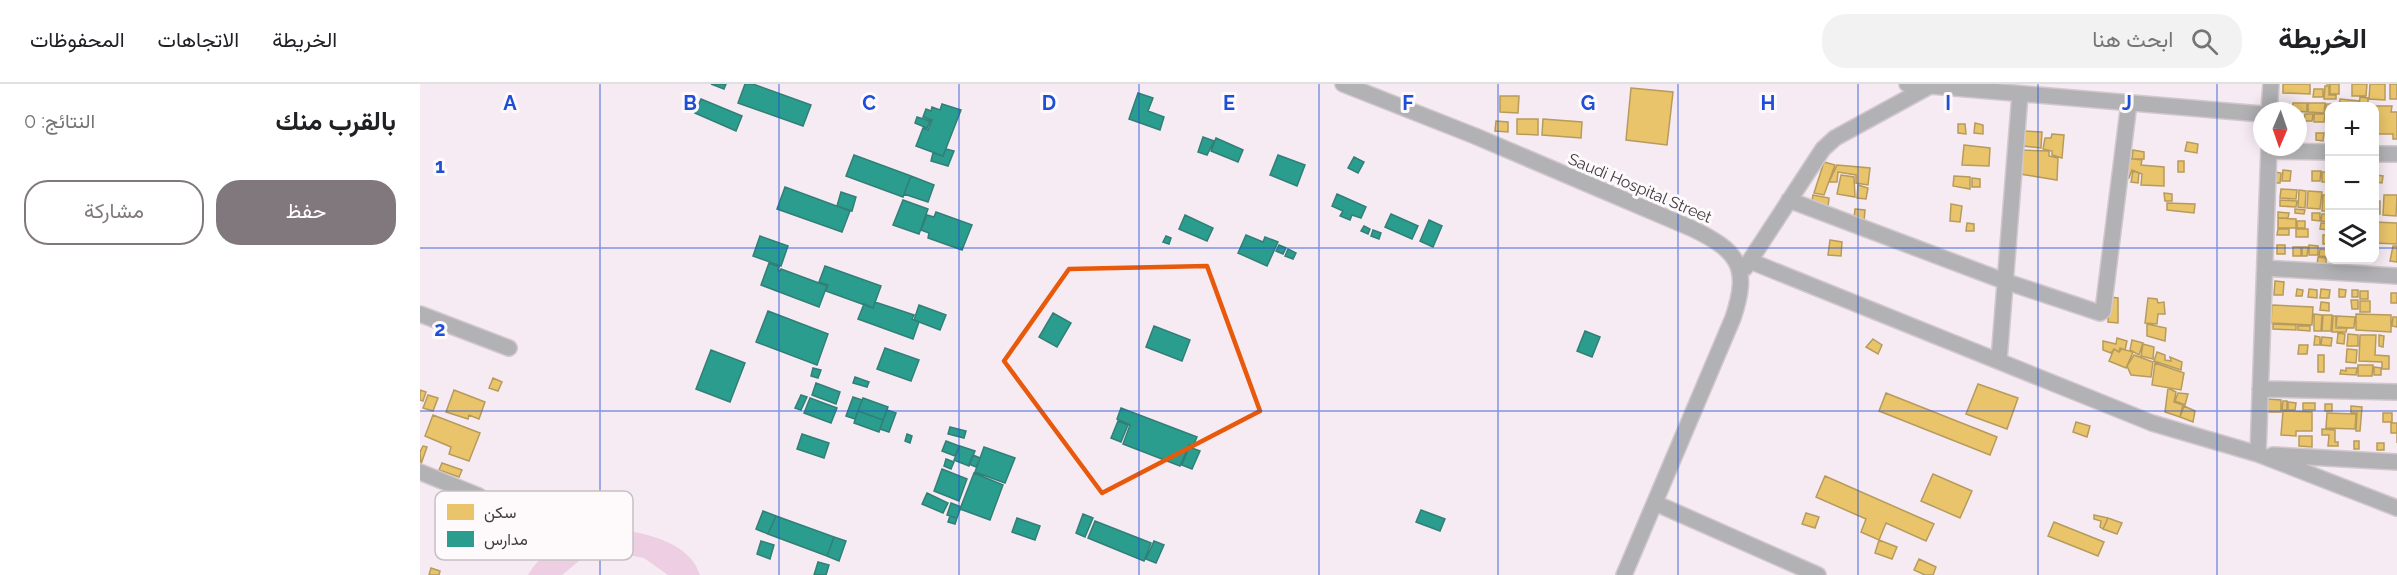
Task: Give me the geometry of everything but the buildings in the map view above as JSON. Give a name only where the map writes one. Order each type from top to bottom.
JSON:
[{"type":"street","name":"Saudi Hospital Street","points":[[1343,84],[1486,141],[1691,228],[1712,238],[1746,267]]},
{"type":"street","points":[[1907,84],[1986,87],[2020,94],[2253,113]]},
{"type":"street","points":[[2270,102],[2271,84]]},
{"type":"street","points":[[1624,575],[1733,318],[1746,267],[1823,149],[1835,138],[1930,86]]},
{"type":"street","points":[[1999,360],[2020,94]]},
{"type":"street","points":[[1790,200],[2004,281],[2100,313],[2103,310],[2129,103]]},
{"type":"street","points":[[2307,151],[2325,152]]},
{"type":"street","points":[[2379,154],[2397,154]]},
{"type":"street","points":[[2258,454],[2269,156]]},
{"type":"street","points":[[1746,267],[1999,360],[2152,423],[2258,454],[2397,508]]},
{"type":"street","points":[[2265,268],[2397,276]]},
{"type":"street","points":[[420,314],[509,348]]},
{"type":"street","points":[[2260,389],[2397,392]]},
{"type":"street","points":[[2258,454],[2397,462]]},
{"type":"street","points":[[420,472],[469,491]]},
{"type":"street","points":[[1655,503],[1818,575]]},
{"type":"highlighted area","points":[[1207,266],[1260,411],[1102,493],[1004,361],[1069,269]]},
{"type":"shaded area","points":[[633,532],[671,544],[684,552],[694,562],[700,575],[668,575],[644,558],[633,556]]},
{"type":"shaded area","points":[[539,560],[580,560],[562,575],[528,575]]}]
